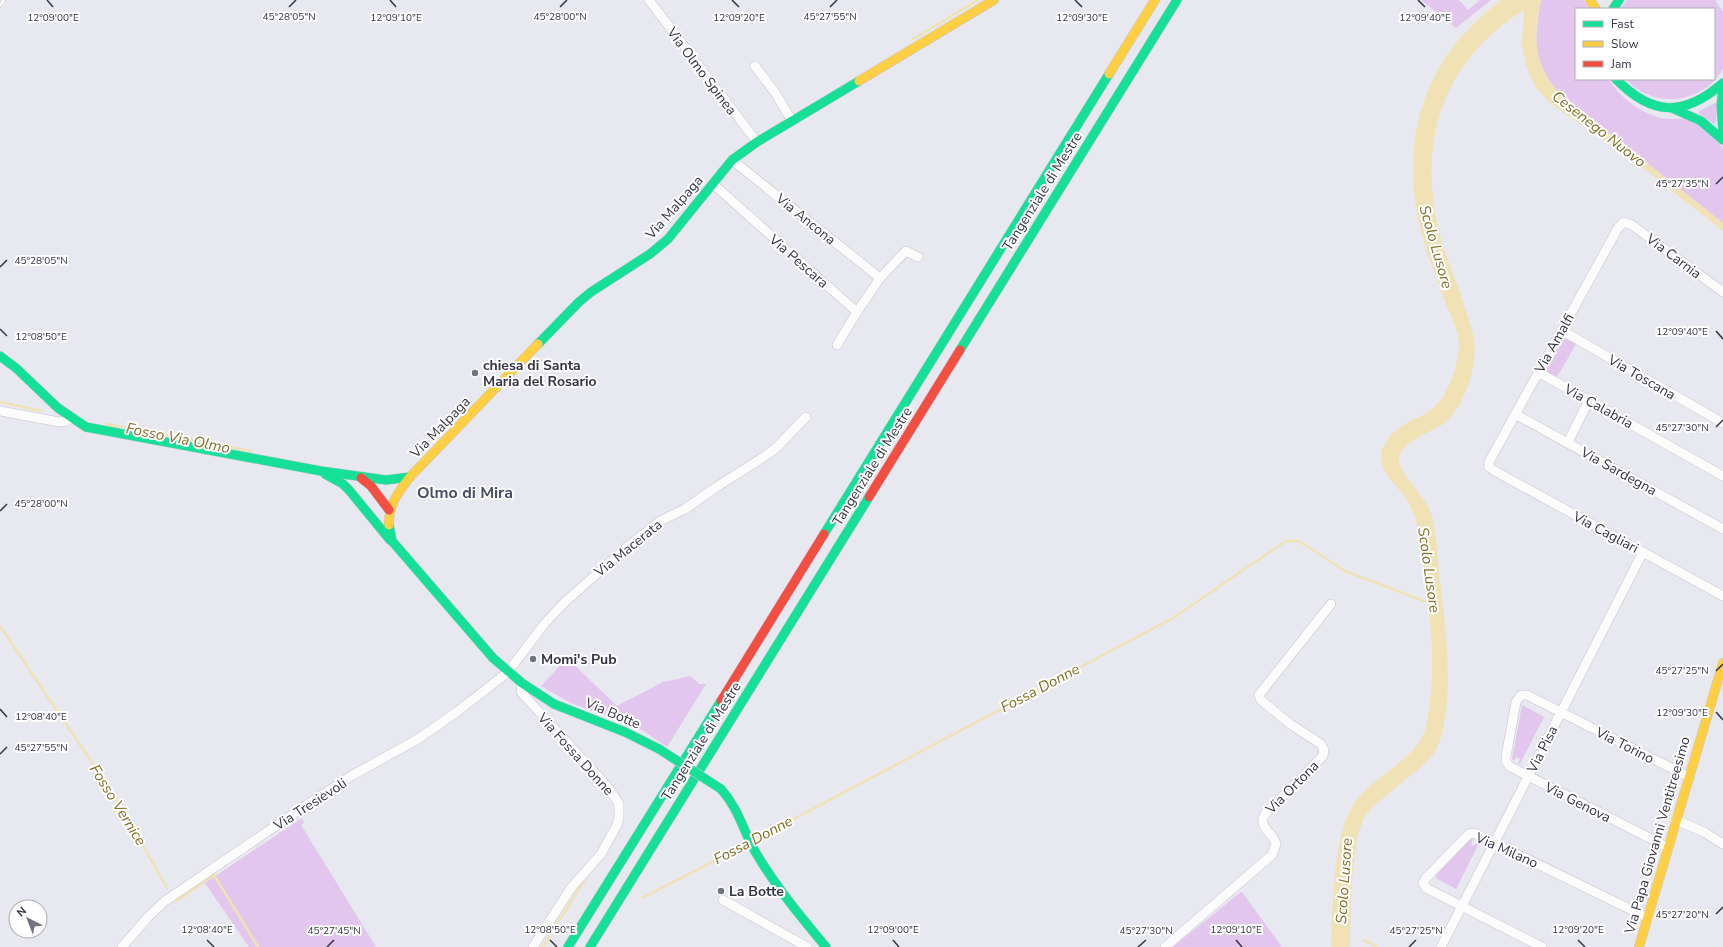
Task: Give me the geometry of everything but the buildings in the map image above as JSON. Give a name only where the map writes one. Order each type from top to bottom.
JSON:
[{"type":"main road","name":"Via Malpaga","points":[[389,510],[394,499],[410,477],[579,302],[591,292],[650,254],[668,239],[732,160],[757,142],[994,0]]},
{"type":"main road","name":"Tangenziale di Mestre","points":[[568,947],[1155,0]]},
{"type":"main road","name":"Tangenziale di Mestre","points":[[590,947],[1177,0]]},
{"type":"main road","points":[[1617,80],[1625,90],[1635,98],[1647,104],[1670,108],[1694,116],[1704,122],[1723,140]]},
{"type":"main road","points":[[1670,108],[1686,107],[1703,100],[1723,83]]},
{"type":"main road","points":[[1723,90],[1721,105],[1723,131]]},
{"type":"main road","name":"Via Malpaga","points":[[0,356],[16,368],[58,408],[86,427],[321,471],[346,474],[360,478],[390,481],[410,477]]},
{"type":"main road","name":"Via Malpaga","points":[[321,471],[343,484],[392,541]]},
{"type":"main road","name":"Via Malpaga","points":[[360,478],[372,486],[389,510]]},
{"type":"main road","points":[[362,506],[376,512],[389,510]]},
{"type":"main road","name":"Via Botte","points":[[389,510],[387,520],[392,541],[493,658],[508,672],[554,704],[625,732],[659,749],[721,789],[731,799],[737,809],[753,847],[774,880],[826,947]]},
{"type":"main road","name":"Via Papa Giovanni Ventitreesimo","points":[[1639,947],[1723,662]]},
{"type":"street","name":"Via Olmo Spinea","points":[[649,0],[757,142]]},
{"type":"street","points":[[755,66],[776,94],[792,121]]},
{"type":"street","name":"Via Ancona","points":[[732,160],[880,278]]},
{"type":"street","name":"Via Pescara","points":[[713,184],[857,312]]},
{"type":"street","name":"Via Carnia","points":[[1624,222],[1632,225],[1723,292]]},
{"type":"street","name":"Via Amalfi","points":[[1489,466],[1488,462],[1516,414],[1561,330],[1618,228],[1624,222]]},
{"type":"street","points":[[837,345],[880,278],[906,251],[918,257]]},
{"type":"street","name":"Via Toscana","points":[[1561,330],[1723,423]]},
{"type":"street","name":"Via Calabria","points":[[1538,372],[1723,476]]},
{"type":"street","points":[[1568,442],[1589,400]]},
{"type":"street","points":[[0,411],[59,422],[67,422],[72,418]]},
{"type":"street","name":"Via Sardegna","points":[[1516,414],[1723,529]]},
{"type":"street","name":"Via Macerata","points":[[508,672],[550,618],[593,576],[627,546],[660,521],[685,509],[765,456],[806,417]]},
{"type":"street","name":"Via Cagliari","points":[[1489,466],[1501,475],[1723,596]]},
{"type":"street","name":"Via Pisa","points":[[1441,947],[1643,552]]},
{"type":"street","name":"Via Ortona","points":[[1165,947],[1272,855],[1276,844],[1275,839],[1262,823],[1262,819],[1265,814],[1323,756],[1324,750],[1321,744],[1290,724],[1261,700],[1259,696],[1331,604]]},
{"type":"street","name":"Via Tresievoli","points":[[122,947],[149,916],[165,901],[317,798],[353,775],[418,739],[458,711],[508,672]]},
{"type":"street","name":"Via Fossa Donne","points":[[522,683],[520,692],[607,786],[618,804],[619,812],[617,825],[601,854],[578,879],[534,944]]},
{"type":"street","name":"Via Genova","points":[[1562,712],[1527,695],[1521,695],[1518,698],[1506,761],[1509,766],[1663,845],[1668,846]]},
{"type":"street","name":"Via Torino","points":[[1562,712],[1689,777]]},
{"type":"street","points":[[1676,820],[1704,832],[1723,844]]},
{"type":"street","name":"Via Milano","points":[[1462,907],[1426,888],[1423,883],[1426,878],[1469,834],[1474,833],[1648,918]]},
{"type":"street","points":[[723,900],[806,947]]},
{"type":"street","points":[[1462,907],[1542,947]]},
{"type":"shaded area","points":[[1421,0],[1459,0],[1468,10],[1480,0],[1491,0],[1456,28]]},
{"type":"shaded area","points":[[1541,0],[1584,0],[1589,8],[1575,8],[1575,80],[1610,80],[1623,97],[1642,111],[1660,118],[1685,119],[1702,126],[1707,130],[1723,149],[1723,223],[1562,96],[1552,84],[1540,62],[1537,28]]},
{"type":"shaded area","points":[[1627,0],[1715,0],[1723,12],[1723,68],[1715,80],[1715,8],[1621,8]]},
{"type":"shaded area","points":[[1627,80],[1715,80],[1704,89],[1678,99],[1663,99],[1637,89]]},
{"type":"shaded area","points":[[1715,103],[1717,104],[1716,122],[1714,124],[1699,114],[1699,111]]},
{"type":"shaded area","points":[[1567,339],[1576,344],[1557,377],[1548,372],[1547,369],[1563,340]]},
{"type":"shaded area","points":[[567,658],[617,706],[663,682],[691,676],[699,684],[706,684],[667,747],[642,730],[571,703],[541,686]]},
{"type":"shaded area","points":[[1522,705],[1544,717],[1520,764],[1518,764],[1520,759],[1516,757],[1514,761],[1512,759]]},
{"type":"shaded area","points":[[302,818],[304,823],[301,825],[376,947],[249,947],[205,883]]},
{"type":"shaded area","points":[[1471,838],[1473,839],[1471,844],[1474,846],[1477,842],[1479,843],[1456,889],[1436,878],[1436,875]]},
{"type":"shaded area","points":[[1241,892],[1282,947],[1173,947]]},
{"type":"water","points":[[1502,0],[1541,0],[1538,14],[1536,40],[1541,63],[1553,85],[1562,96],[1723,223],[1723,231],[1638,164],[1550,103],[1536,88],[1527,68],[1522,46],[1524,10],[1497,30],[1474,52],[1456,77],[1444,104],[1435,133],[1432,163],[1433,195],[1440,237],[1463,300],[1474,338],[1474,361],[1468,385],[1457,408],[1442,425],[1410,443],[1401,453],[1399,458],[1400,464],[1407,478],[1428,506],[1434,527],[1445,620],[1448,669],[1447,702],[1443,729],[1439,743],[1433,755],[1417,771],[1370,809],[1366,815],[1361,826],[1354,859],[1351,898],[1350,947],[1331,947],[1336,868],[1339,847],[1350,810],[1367,789],[1404,759],[1420,741],[1426,728],[1431,685],[1432,642],[1428,597],[1419,532],[1409,504],[1382,465],[1381,457],[1381,452],[1391,435],[1403,426],[1427,413],[1444,396],[1454,372],[1459,347],[1457,331],[1429,257],[1419,220],[1413,184],[1414,149],[1420,115],[1431,83],[1449,53],[1472,25]]},
{"type":"waterway","name":"Fosso Via Olmo","points":[[912,40],[978,0]]},
{"type":"waterway","name":"Fosso Via Olmo","points":[[0,402],[42,411]]},
{"type":"waterway","name":"Fosso Via Olmo","points":[[106,424],[251,451]]},
{"type":"waterway","name":"Fossa Donne","points":[[754,840],[1173,618],[1286,541],[1299,541],[1345,571],[1429,603]]},
{"type":"waterway","name":"Fosso Vernice","points":[[0,626],[115,797],[166,886]]},
{"type":"waterway","name":"Fossa Donne","points":[[642,898],[748,844]]},
{"type":"waterway","name":"Fosso Vernice","points":[[177,901],[214,875],[258,947]]},
{"type":"waterway","name":"Fossa Donne","points":[[543,947],[584,881]]},
{"type":"waterway","points":[[1364,940],[1377,947]]},
{"type":"railway","points":[[0,6],[4,0]]},
{"type":"traffic: fast","points":[[960,350],[1177,0]]},
{"type":"traffic: fast","points":[[1614,8],[1619,0]]},
{"type":"traffic: fast","points":[[824,534],[1109,74]]},
{"type":"traffic: fast","points":[[1617,80],[1642,100],[1668,108],[1695,102],[1709,94],[1723,83]]},
{"type":"traffic: fast","points":[[538,344],[579,302],[591,292],[650,254],[668,239],[732,160],[757,142],[859,81]]},
{"type":"traffic: fast","points":[[1723,90],[1721,105],[1723,131]]},
{"type":"traffic: fast","points":[[1674,109],[1701,121],[1723,140]]},
{"type":"traffic: fast","points":[[0,356],[16,368],[58,408],[86,427],[321,471],[386,480],[410,477]]},
{"type":"traffic: fast","points":[[325,474],[343,484],[349,490],[390,540]]},
{"type":"traffic: fast","points":[[590,947],[869,497]]},
{"type":"traffic: fast","points":[[389,525],[392,541],[493,658],[522,683],[554,704],[625,732],[659,749]]},
{"type":"traffic: fast","points":[[568,947],[721,701]]},
{"type":"traffic: fast","points":[[659,749],[721,789]]},
{"type":"traffic: fast","points":[[721,789],[737,812],[752,845],[764,866],[780,890],[826,947]]},
{"type":"traffic: slow","points":[[859,81],[994,0]]},
{"type":"traffic: slow","points":[[1109,74],[1155,0]]},
{"type":"traffic: slow","points":[[1590,0],[1595,8]]},
{"type":"traffic: slow","points":[[389,525],[392,505],[398,493],[410,477],[538,344]]},
{"type":"traffic: slow","points":[[1639,947],[1723,663]]},
{"type":"traffic: jam","points":[[869,497],[960,350]]},
{"type":"traffic: jam","points":[[361,478],[371,486],[389,510]]},
{"type":"traffic: jam","points":[[721,701],[824,534]]},
{"type":"place","name":"chiesa di Santa Maria del Rosario","points":[[475,373]]},
{"type":"place","name":"Momi's Pub","points":[[533,659]]},
{"type":"place","name":"La Botte","points":[[721,891]]},
{"type":"district","name":"Olmo di Mira","points":[[465,492]]},
{"type":"water label","name":"Cesenego Nuovo","points":[[1599,129]]},
{"type":"water label","name":"Scolo Lusore","points":[[1436,247]]},
{"type":"water label","name":"Scolo Lusore","points":[[1429,570]]},
{"type":"water label","name":"Scolo Lusore","points":[[1344,881]]}]
